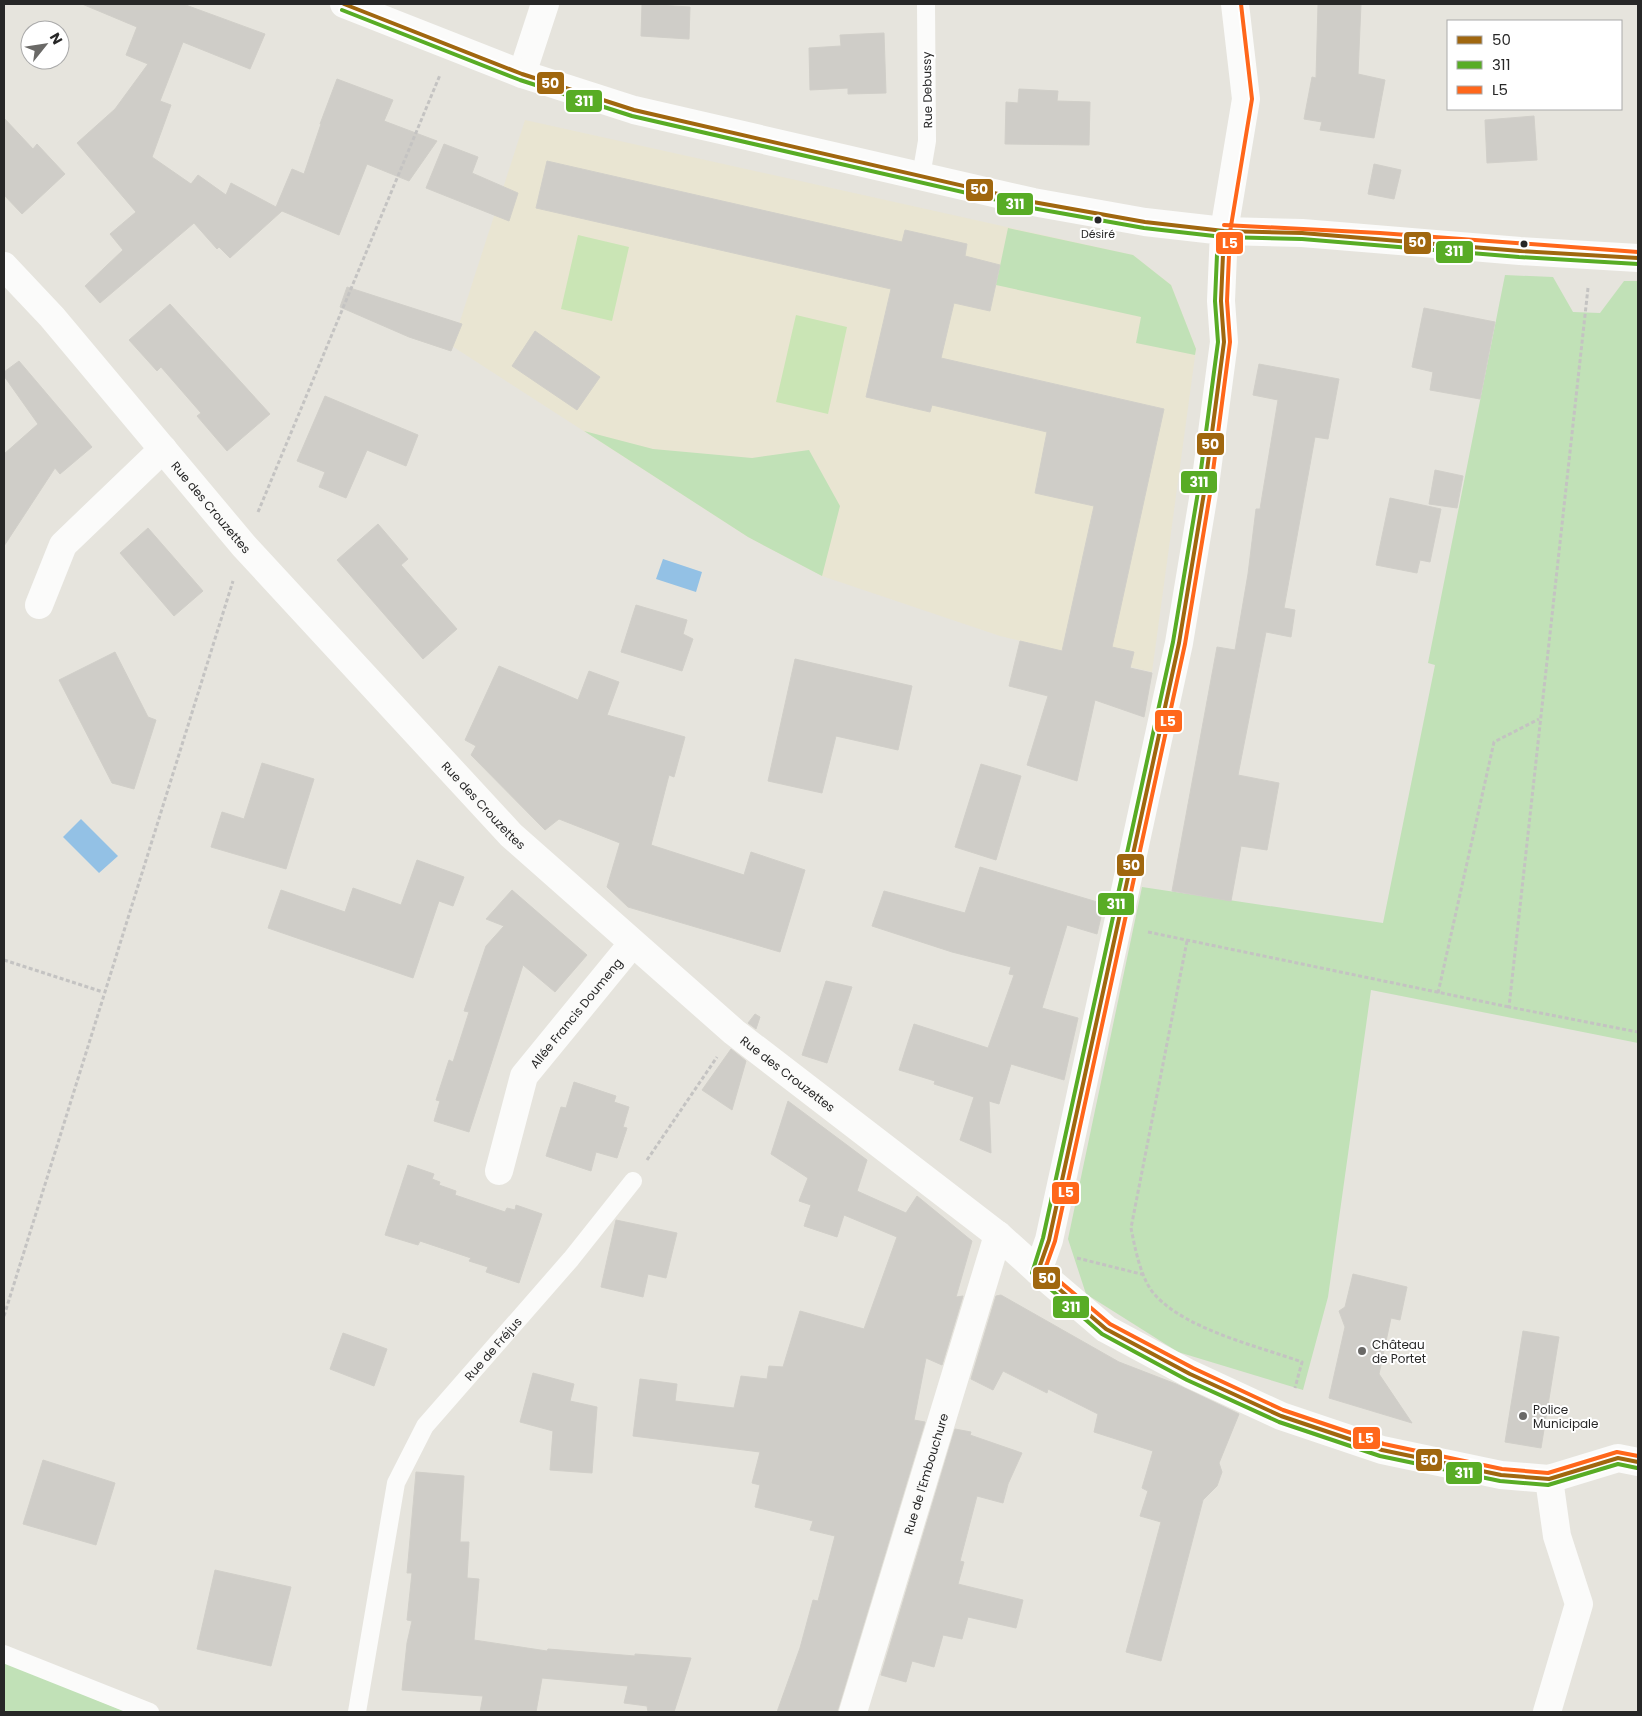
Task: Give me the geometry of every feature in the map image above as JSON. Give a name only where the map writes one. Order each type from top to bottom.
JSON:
[{"type":"street","points":[[344,4],[522,74],[634,110],[1042,204],[1144,222],[1224,231],[1302,233],[1638,258]]},
{"type":"street","points":[[522,74],[545,4]]},
{"type":"street","points":[[1038,1271],[1049,1240],[1179,644],[1204,493],[1224,342],[1220,301],[1224,231],[1246,99],[1235,4]]},
{"type":"street","name":"Rue des Crouzettes","points":[[4,266],[52,317],[244,546],[511,835],[632,944],[734,1032],[998,1235],[1106,1329],[1190,1374],[1281,1416],[1382,1450],[1501,1475],[1549,1479]]},
{"type":"street","points":[[39,605],[63,545],[163,449]]},
{"type":"street","name":"Allée Francis Doumeng","points":[[498,1171],[524,1076],[632,944]]},
{"type":"street","name":"Rue de l'Embouchure","points":[[853,1712],[998,1235]]},
{"type":"street","points":[[1547,1712],[1579,1604],[1557,1536],[1549,1479],[1618,1458],[1638,1462]]},
{"type":"lane","name":"Rue Debussy","points":[[921,176],[927,141],[926,4]]},
{"type":"lane","name":"Rue de Fréjus","points":[[357,1712],[396,1483],[425,1426],[571,1259],[632,1181]]},
{"type":"lane","points":[[4,1654],[150,1712]]},
{"type":"path","points":[[4,1316],[244,546],[452,46]]},
{"type":"path","points":[[1510,1007],[1539,719],[1592,255]]},
{"type":"path","points":[[1438,993],[1494,742],[1539,719]]},
{"type":"path","points":[[1117,926],[1438,993],[1638,1032]]},
{"type":"path","points":[[1187,941],[1131,1228],[1138,1261],[1155,1295],[1185,1320],[1302,1362],[1293,1396],[1281,1416]]},
{"type":"path","points":[[4,960],[104,992]]},
{"type":"path","points":[[632,1181],[734,1032]]},
{"type":"path","points":[[1049,1240],[1081,1261],[1145,1276]]},
{"type":"shaded area","points":[[525,120],[1133,255],[1171,285],[1196,349],[1152,672],[1000,636],[822,576],[748,537],[452,346]]},
{"type":"green space","points":[[1008,228],[1133,255],[1171,285],[1196,349],[1195,355],[1136,343],[1141,317],[996,285]]},
{"type":"green space","points":[[578,235],[629,247],[612,321],[561,309]]},
{"type":"green space","points":[[1505,275],[1553,277],[1573,312],[1600,313],[1624,281],[1638,281],[1638,1043],[1371,990],[1328,1297],[1303,1390],[1178,1352],[1086,1294],[1068,1239],[1142,887],[1383,923],[1435,665],[1428,663]]},
{"type":"green space","points":[[796,315],[847,327],[828,414],[776,402]]},
{"type":"green space","points":[[584,431],[653,449],[752,458],[809,450],[840,506],[822,576],[748,537]]},
{"type":"green space","points":[[4,1662],[124,1711],[127,1712],[4,1712]]},
{"type":"water","points":[[663,559],[702,572],[696,592],[656,579]]},
{"type":"water","points":[[81,819],[118,856],[99,873],[63,837]]},
{"type":"building","points":[[82,4],[183,4],[265,34],[250,69],[183,42],[160,101],[171,105],[152,157],[191,184],[198,175],[226,195],[231,183],[276,207],[292,169],[304,174],[337,79],[393,100],[384,121],[437,141],[409,181],[367,164],[339,235],[282,211],[230,258],[219,247],[217,249],[194,223],[100,303],[85,286],[123,250],[110,234],[136,212],[77,143],[115,109],[148,64],[126,55],[137,27]]},
{"type":"building","points":[[642,4],[690,7],[689,39],[641,36]]},
{"type":"building","points":[[1318,4],[1361,4],[1358,74],[1385,80],[1374,138],[1320,130],[1322,122],[1304,119],[1312,77],[1316,78]]},
{"type":"building","points":[[884,33],[886,93],[848,94],[848,88],[810,90],[809,48],[841,46],[840,35]]},
{"type":"building","points":[[1019,89],[1058,91],[1057,101],[1090,102],[1089,145],[1005,144],[1006,102],[1018,103]]},
{"type":"building","points":[[1534,116],[1537,160],[1487,163],[1485,120]]},
{"type":"building","points":[[4,118],[33,149],[37,144],[65,174],[22,214],[4,195]]},
{"type":"building","points":[[444,144],[478,157],[472,173],[518,193],[509,221],[426,188]]},
{"type":"building","points":[[547,161],[902,242],[905,230],[967,244],[965,256],[1000,265],[990,311],[954,303],[941,358],[1164,409],[1112,647],[1134,652],[1130,668],[1152,673],[1144,717],[1095,700],[1077,781],[1027,765],[1048,696],[1009,686],[1020,641],[1062,651],[1094,506],[1035,493],[1047,432],[932,405],[930,412],[866,397],[891,289],[536,208]]},
{"type":"building","points":[[1374,164],[1401,170],[1394,199],[1368,194]]},
{"type":"building","points":[[347,287],[462,324],[451,351],[409,337],[340,307]]},
{"type":"building","points":[[170,304],[270,414],[227,451],[197,416],[201,413],[161,367],[157,371],[129,340]]},
{"type":"building","points":[[1424,308],[1495,322],[1480,399],[1430,390],[1433,372],[1412,367]]},
{"type":"building","points":[[535,331],[600,377],[577,410],[512,366]]},
{"type":"building","points":[[19,361],[92,447],[60,474],[55,468],[4,546],[4,454],[38,424],[4,376],[4,372]]},
{"type":"building","points":[[1259,364],[1339,379],[1328,439],[1315,437],[1284,608],[1295,610],[1291,637],[1266,632],[1238,775],[1279,783],[1267,850],[1241,846],[1231,901],[1172,891],[1217,647],[1235,650],[1248,574],[1256,509],[1260,509],[1278,400],[1253,395]]},
{"type":"building","points":[[325,396],[418,435],[406,466],[367,450],[346,498],[319,487],[325,472],[297,461]]},
{"type":"building","points":[[1435,470],[1463,476],[1457,508],[1429,504]]},
{"type":"building","points":[[1390,498],[1441,509],[1430,562],[1420,560],[1417,573],[1376,565]]},
{"type":"building","points":[[378,524],[408,559],[401,565],[457,629],[423,659],[337,560]]},
{"type":"building","points":[[148,528],[203,591],[174,616],[120,553]]},
{"type":"building","points":[[636,605],[687,620],[683,634],[693,639],[682,671],[621,652]]},
{"type":"building","points":[[115,652],[148,717],[156,720],[134,789],[112,783],[59,680]]},
{"type":"building","points":[[795,659],[912,686],[898,750],[836,736],[822,793],[768,781]]},
{"type":"building","points":[[499,666],[578,700],[589,671],[619,682],[607,715],[685,737],[674,777],[669,775],[651,845],[744,875],[751,852],[805,870],[780,952],[628,907],[607,887],[620,843],[559,819],[545,830],[471,755],[476,746],[465,740]]},
{"type":"building","points":[[262,763],[314,779],[286,869],[211,847],[222,812],[244,819]]},
{"type":"building","points":[[981,764],[1021,776],[996,860],[955,847]]},
{"type":"building","points":[[417,860],[464,877],[453,906],[439,901],[413,978],[268,928],[281,890],[345,912],[353,888],[401,905]]},
{"type":"building","points":[[980,867],[1104,904],[1097,934],[1067,925],[1042,1008],[1078,1018],[1064,1080],[1011,1064],[999,1104],[989,1101],[991,1153],[960,1140],[974,1097],[934,1084],[935,1081],[899,1070],[914,1024],[988,1048],[1014,975],[1009,974],[1011,967],[952,952],[872,926],[884,891],[965,913]]},
{"type":"building","points":[[512,890],[587,955],[555,992],[523,965],[469,1132],[434,1121],[440,1101],[436,1100],[449,1060],[453,1062],[469,1012],[464,1011],[486,946],[504,926],[486,919]]},
{"type":"building","points":[[826,981],[852,987],[827,1063],[802,1055]]},
{"type":"building","points":[[755,1014],[760,1017],[756,1029],[748,1023]]},
{"type":"building","points":[[731,1049],[746,1061],[732,1110],[702,1090]]},
{"type":"building","points":[[574,1082],[616,1096],[614,1102],[629,1107],[623,1127],[627,1128],[617,1158],[596,1152],[591,1171],[546,1156],[561,1107],[566,1108]]},
{"type":"building","points":[[788,1101],[867,1160],[857,1191],[906,1213],[917,1196],[972,1241],[956,1297],[963,1296],[942,1365],[926,1358],[914,1420],[925,1422],[837,1712],[777,1712],[800,1648],[813,1600],[818,1601],[835,1536],[810,1530],[813,1521],[755,1507],[760,1485],[752,1483],[760,1452],[633,1436],[640,1379],[677,1384],[675,1401],[734,1408],[741,1376],[767,1379],[769,1366],[783,1367],[800,1311],[864,1329],[897,1237],[844,1215],[837,1237],[804,1226],[811,1205],[799,1201],[808,1178],[771,1154]]},
{"type":"building","points":[[408,1165],[434,1174],[432,1179],[440,1182],[439,1185],[456,1191],[455,1195],[505,1212],[507,1208],[515,1210],[516,1205],[542,1214],[519,1283],[486,1272],[488,1267],[469,1261],[471,1258],[420,1241],[418,1245],[385,1235]]},
{"type":"building","points":[[616,1220],[677,1233],[666,1278],[648,1274],[643,1297],[601,1287]]},
{"type":"building","name":"Château de Portet","points":[[1353,1274],[1407,1287],[1400,1320],[1391,1318],[1379,1374],[1412,1423],[1329,1398],[1345,1327],[1339,1311],[1345,1307]]},
{"type":"building","points":[[1001,1295],[1119,1362],[1176,1384],[1239,1414],[1219,1463],[1222,1472],[1217,1486],[1203,1500],[1161,1661],[1126,1652],[1161,1522],[1140,1516],[1148,1491],[1142,1488],[1153,1451],[1094,1432],[1098,1414],[1048,1389],[1047,1393],[1003,1371],[993,1390],[971,1379],[996,1296]]},
{"type":"building","points":[[1523,1331],[1559,1337],[1541,1448],[1505,1442]]},
{"type":"building","points":[[343,1333],[387,1349],[374,1386],[330,1369]]},
{"type":"building","points":[[533,1373],[574,1384],[570,1401],[597,1407],[592,1473],[550,1470],[553,1431],[520,1422]]},
{"type":"building","points":[[955,1429],[971,1432],[970,1435],[1022,1453],[1008,1484],[1003,1503],[977,1496],[960,1561],[964,1562],[958,1584],[1023,1600],[1016,1628],[968,1617],[962,1639],[943,1635],[934,1667],[912,1661],[906,1682],[881,1675]]},
{"type":"building","points":[[43,1460],[115,1483],[96,1545],[23,1524]]},
{"type":"building","points":[[416,1472],[464,1476],[460,1542],[469,1542],[467,1578],[479,1579],[474,1640],[547,1651],[548,1649],[635,1656],[635,1654],[691,1658],[674,1712],[648,1712],[647,1706],[624,1703],[628,1686],[542,1678],[536,1712],[480,1712],[483,1696],[402,1690],[407,1643],[412,1621],[407,1620],[412,1573],[407,1573]]},
{"type":"building","points":[[215,1570],[291,1587],[271,1666],[197,1649]]},
{"type":"transit line","name":"50","points":[[344,4],[522,74],[634,110],[1033,202],[1145,222],[1224,231],[1302,233],[1520,251],[1638,258]]},
{"type":"transit line","name":"L5","points":[[1241,4],[1252,99],[1230,232],[1227,301],[1230,342],[1210,494],[1185,644],[1055,1241],[1045,1269],[1110,1324],[1193,1368],[1283,1410],[1384,1444],[1502,1469],[1548,1473],[1617,1452],[1638,1456]]},
{"type":"transit line","name":"311","points":[[342,10],[520,80],[632,116],[1032,208],[1144,228],[1223,237],[1302,239],[1519,257],[1638,264]]},
{"type":"transit line","name":"L5","points":[[1224,225],[1380,233],[1638,252]]},
{"type":"transit line","name":"311","points":[[1218,231],[1215,301],[1218,342],[1198,492],[1173,642],[1043,1238],[1032,1273],[1102,1334],[1187,1380],[1279,1422],[1380,1456],[1500,1481],[1548,1485],[1618,1464],[1637,1468]]},
{"type":"transit line","name":"50","points":[[1224,231],[1221,301],[1224,342],[1204,493],[1179,643],[1049,1240],[1038,1271],[1106,1329],[1190,1374],[1281,1416],[1382,1450],[1501,1475],[1549,1479],[1618,1458],[1638,1462]]},
{"type":"place","name":"Désiré","points":[[1098,220]]},
{"type":"place","name":"Château de Portet","points":[[1362,1351]]},
{"type":"place","name":"Police Municipale","points":[[1523,1416]]}]
